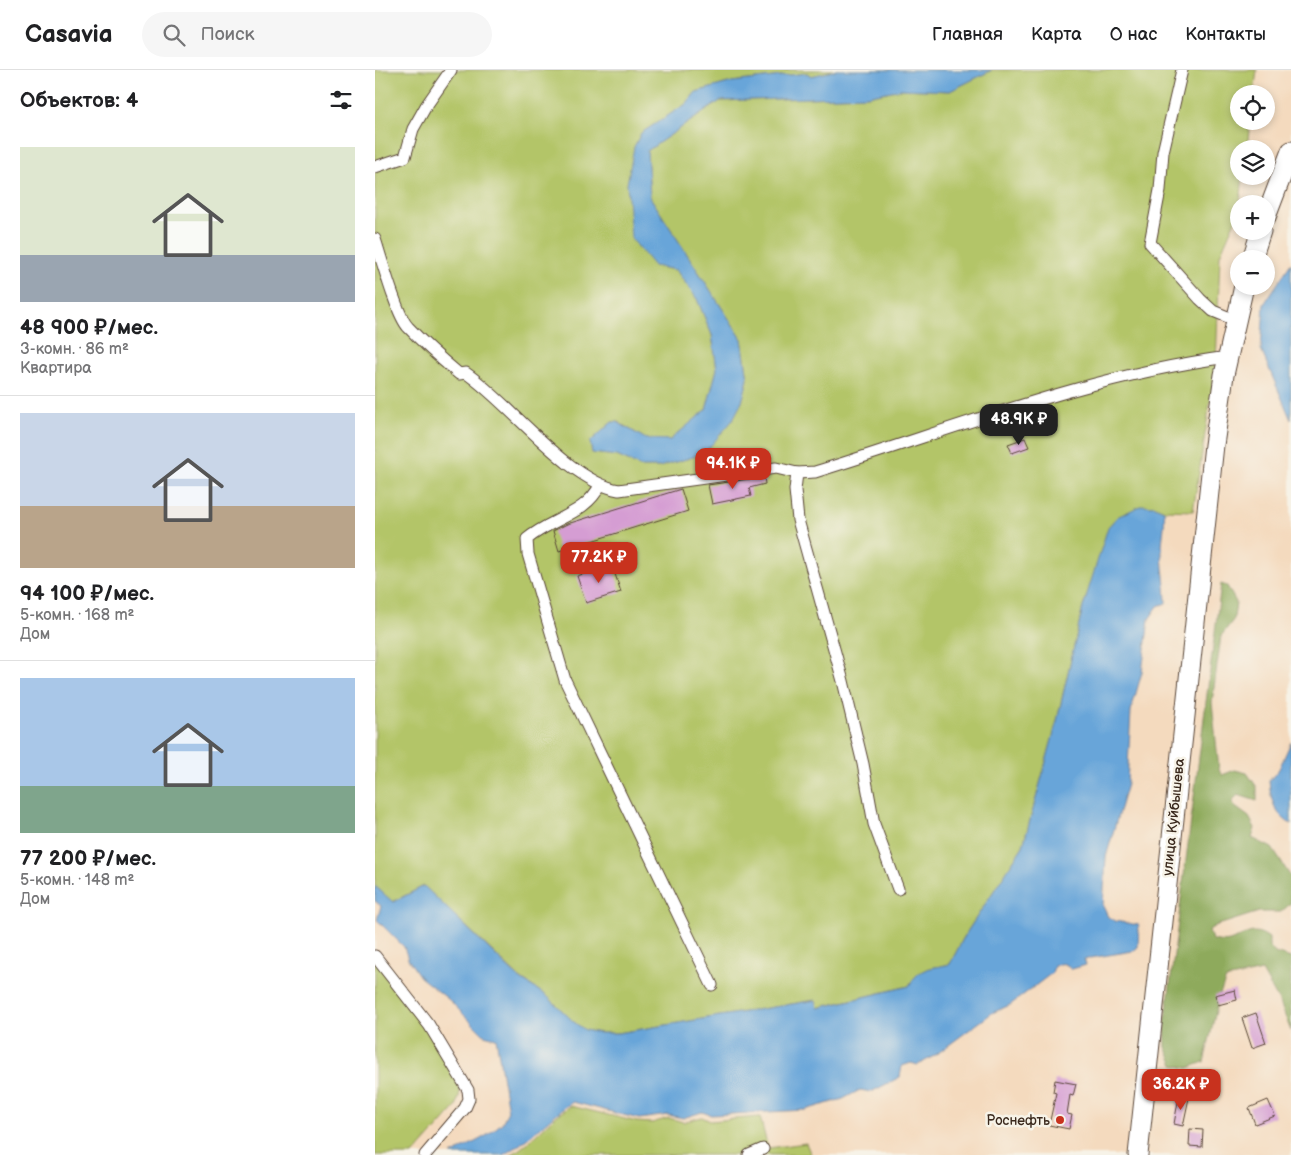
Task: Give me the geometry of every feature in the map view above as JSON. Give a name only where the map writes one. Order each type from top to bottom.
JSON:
[{"type":"highway","points":[[1274,195],[1291,151]]},
{"type":"highway","name":"улица Куйбышева","points":[[1138,1155],[1210,479],[1227,357],[1242,295]]},
{"type":"street","points":[[375,167],[405,157],[409,141],[421,114],[441,82],[451,70]]},
{"type":"street","points":[[1182,70],[1163,152],[1161,190],[1150,243],[1213,311],[1235,320]]},
{"type":"street","points":[[375,239],[393,294],[408,328],[432,353],[459,374],[466,373],[487,388],[564,461],[600,485],[619,490],[776,468],[797,473],[815,472],[976,418],[1117,377],[1161,366],[1227,357]]},
{"type":"street","points":[[797,473],[795,490],[798,520],[843,681],[863,764],[874,824],[898,889]]},
{"type":"street","points":[[600,485],[593,499],[585,506],[538,530],[527,540],[528,554],[565,680],[712,985]]},
{"type":"street","points":[[375,956],[429,1024],[468,1090],[469,1099],[465,1108],[425,1155]]},
{"type":"street","points":[[749,1155],[763,1149]]},
{"type":"green space","points":[[375,70],[837,70],[811,76],[807,73],[732,82],[696,92],[686,104],[641,133],[654,266],[676,270],[697,299],[712,335],[717,369],[706,410],[670,440],[646,439],[618,422],[612,422],[590,442],[592,453],[617,456],[641,467],[659,467],[693,457],[742,402],[748,379],[742,339],[650,197],[647,151],[720,101],[867,96],[901,89],[950,91],[992,70],[1257,70],[1255,85],[1230,85],[1230,130],[1249,130],[1248,140],[1230,140],[1230,185],[1242,185],[1241,195],[1230,195],[1230,232],[1220,255],[1216,364],[1193,511],[1164,510],[1155,506],[1083,607],[1056,725],[1023,846],[965,935],[950,964],[921,972],[909,986],[817,1008],[815,1000],[618,1033],[600,1033],[584,1030],[547,996],[520,978],[424,886],[392,902],[375,886]]},
{"type":"green space","points":[[1221,584],[1227,586],[1236,602],[1234,619],[1221,636],[1212,702],[1219,770],[1222,775],[1235,770],[1247,773],[1257,787],[1257,801],[1238,795],[1233,800],[1234,806],[1249,817],[1255,828],[1252,838],[1272,848],[1291,877],[1291,903],[1281,912],[1259,912],[1215,926],[1209,930],[1212,940],[1222,941],[1230,941],[1254,932],[1263,934],[1269,938],[1269,946],[1275,953],[1291,958],[1291,1031],[1280,1003],[1262,971],[1226,979],[1220,994],[1204,1062],[1188,1068],[1174,1065],[1166,1047],[1165,1025]]},
{"type":"green space","points":[[375,957],[452,1063],[460,1092],[456,1107],[413,1155],[375,1155]]},
{"type":"green space","points":[[571,1106],[637,1122],[652,1123],[669,1118],[683,1122],[702,1117],[710,1121],[760,1117],[768,1148],[806,1143],[811,1155],[511,1155]]},
{"type":"water","points":[[837,70],[992,70],[950,91],[901,89],[867,96],[720,101],[647,151],[650,197],[742,339],[748,379],[742,402],[732,421],[707,450],[693,457],[659,467],[641,467],[617,456],[592,453],[590,442],[612,422],[617,422],[646,439],[670,440],[706,410],[717,369],[712,335],[697,299],[676,270],[654,266],[631,238],[627,184],[634,147],[641,133],[686,104],[696,92],[732,82],[807,73],[811,76]]},
{"type":"water","points":[[1291,263],[1291,420],[1261,350],[1264,304],[1270,295],[1275,295],[1275,287]]},
{"type":"water","points":[[1142,505],[1155,506],[1164,510],[1162,555],[1166,603],[1158,606],[1149,619],[1142,672],[1131,711],[1127,784],[1106,857],[1103,906],[1108,917],[1115,921],[1139,925],[1138,947],[1133,951],[1084,959],[1086,965],[1072,969],[1063,964],[1054,966],[1052,973],[1010,1005],[992,1013],[934,1056],[918,1065],[911,1063],[902,1066],[900,1077],[871,1092],[860,1090],[843,1099],[805,1110],[711,1115],[702,1112],[683,1118],[668,1115],[639,1119],[573,1102],[509,1152],[502,1155],[451,1155],[486,1136],[502,1123],[508,1111],[496,1038],[484,1035],[448,999],[420,977],[408,959],[404,947],[377,920],[381,906],[375,901],[375,886],[393,902],[424,886],[519,978],[547,996],[585,1030],[600,1033],[618,1033],[816,1000],[818,1008],[909,986],[917,975],[926,969],[950,964],[965,935],[1023,846],[1056,725],[1083,607],[1108,527],[1117,517]]},
{"type":"water","points":[[1291,742],[1291,824],[1281,816],[1274,806],[1269,781],[1279,769]]},
{"type":"building","points":[[1025,438],[1029,447],[1012,453],[1008,444]]},
{"type":"building","points":[[764,477],[765,484],[749,488],[751,496],[712,504],[708,485]]},
{"type":"building","points":[[681,489],[688,511],[559,551],[553,531],[567,524]]},
{"type":"building","points":[[612,565],[621,592],[586,603],[577,576]]},
{"type":"building","points":[[1235,990],[1237,1000],[1218,1005],[1215,995]]},
{"type":"building","points":[[1256,1013],[1266,1043],[1252,1048],[1242,1018]]},
{"type":"building","points":[[1055,1080],[1076,1084],[1073,1096],[1070,1095],[1067,1114],[1072,1115],[1069,1129],[1049,1125],[1056,1093],[1053,1092]]},
{"type":"building","points":[[1179,1096],[1189,1098],[1183,1126],[1174,1124]]},
{"type":"building","points":[[1268,1100],[1275,1116],[1255,1124],[1249,1108]]},
{"type":"building","points":[[1190,1129],[1203,1130],[1202,1147],[1189,1146]]},
{"type":"place","name":"Роснефть","points":[[1060,1120]]}]
